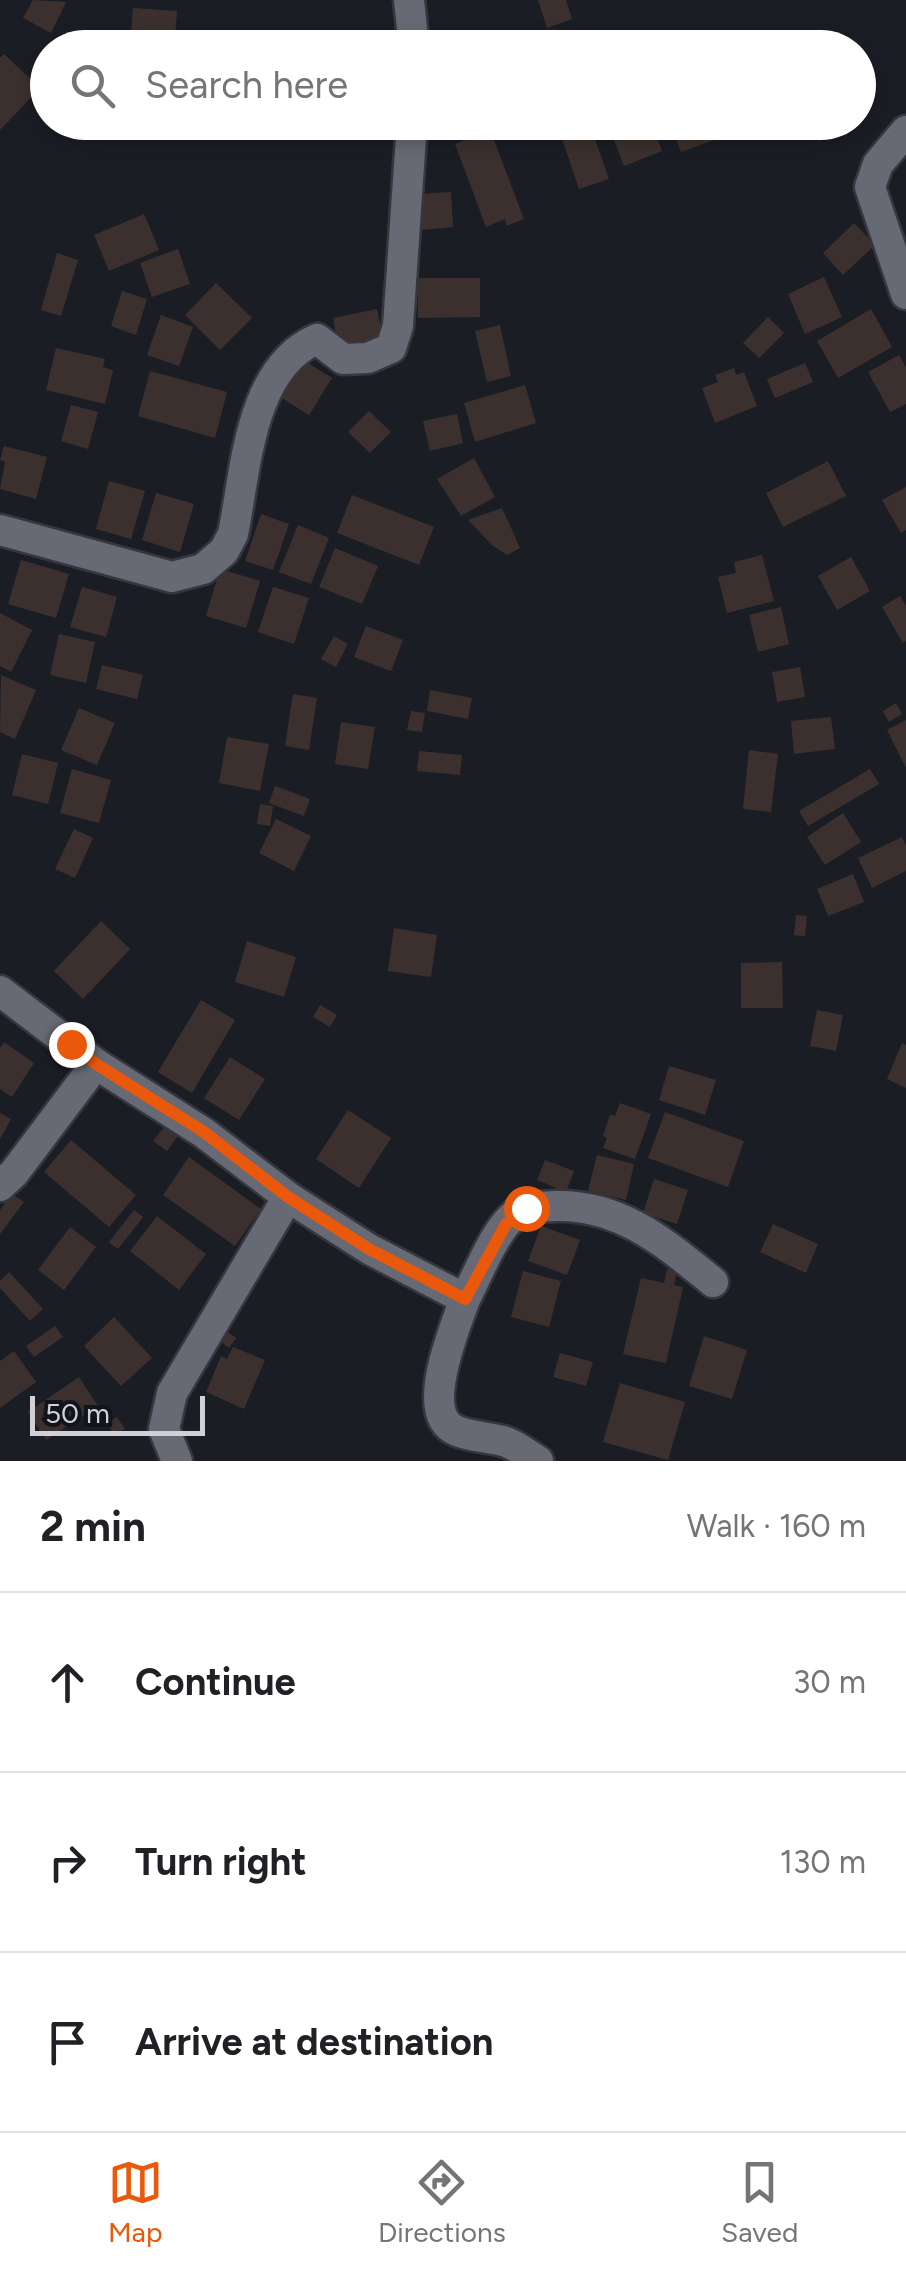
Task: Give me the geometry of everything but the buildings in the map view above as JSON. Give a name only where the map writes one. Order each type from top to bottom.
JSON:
[{"type":"street","points":[[410,0],[412,30]]},
{"type":"street","points":[[906,131],[878,164],[870,187],[906,294]]},
{"type":"street","points":[[0,530],[172,577],[202,569],[224,551],[233,534],[260,399],[291,356],[303,344],[317,338],[343,358],[368,358],[391,348],[398,326],[411,140]]},
{"type":"street","points":[[0,991],[96,1064],[204,1132],[288,1197],[369,1249],[465,1299]]},
{"type":"street","points":[[0,1186],[14,1174],[96,1064]]},
{"type":"street","points":[[176,1461],[164,1429],[172,1393],[288,1197]]},
{"type":"street","points":[[538,1461],[506,1442],[452,1429],[442,1419],[438,1401],[441,1374],[465,1299],[506,1224],[526,1208],[576,1206],[612,1214],[642,1227],[713,1282]]},
{"type":"route","points":[[71,1044],[204,1132],[288,1197],[369,1249],[465,1299],[506,1224],[526,1208]]}]
